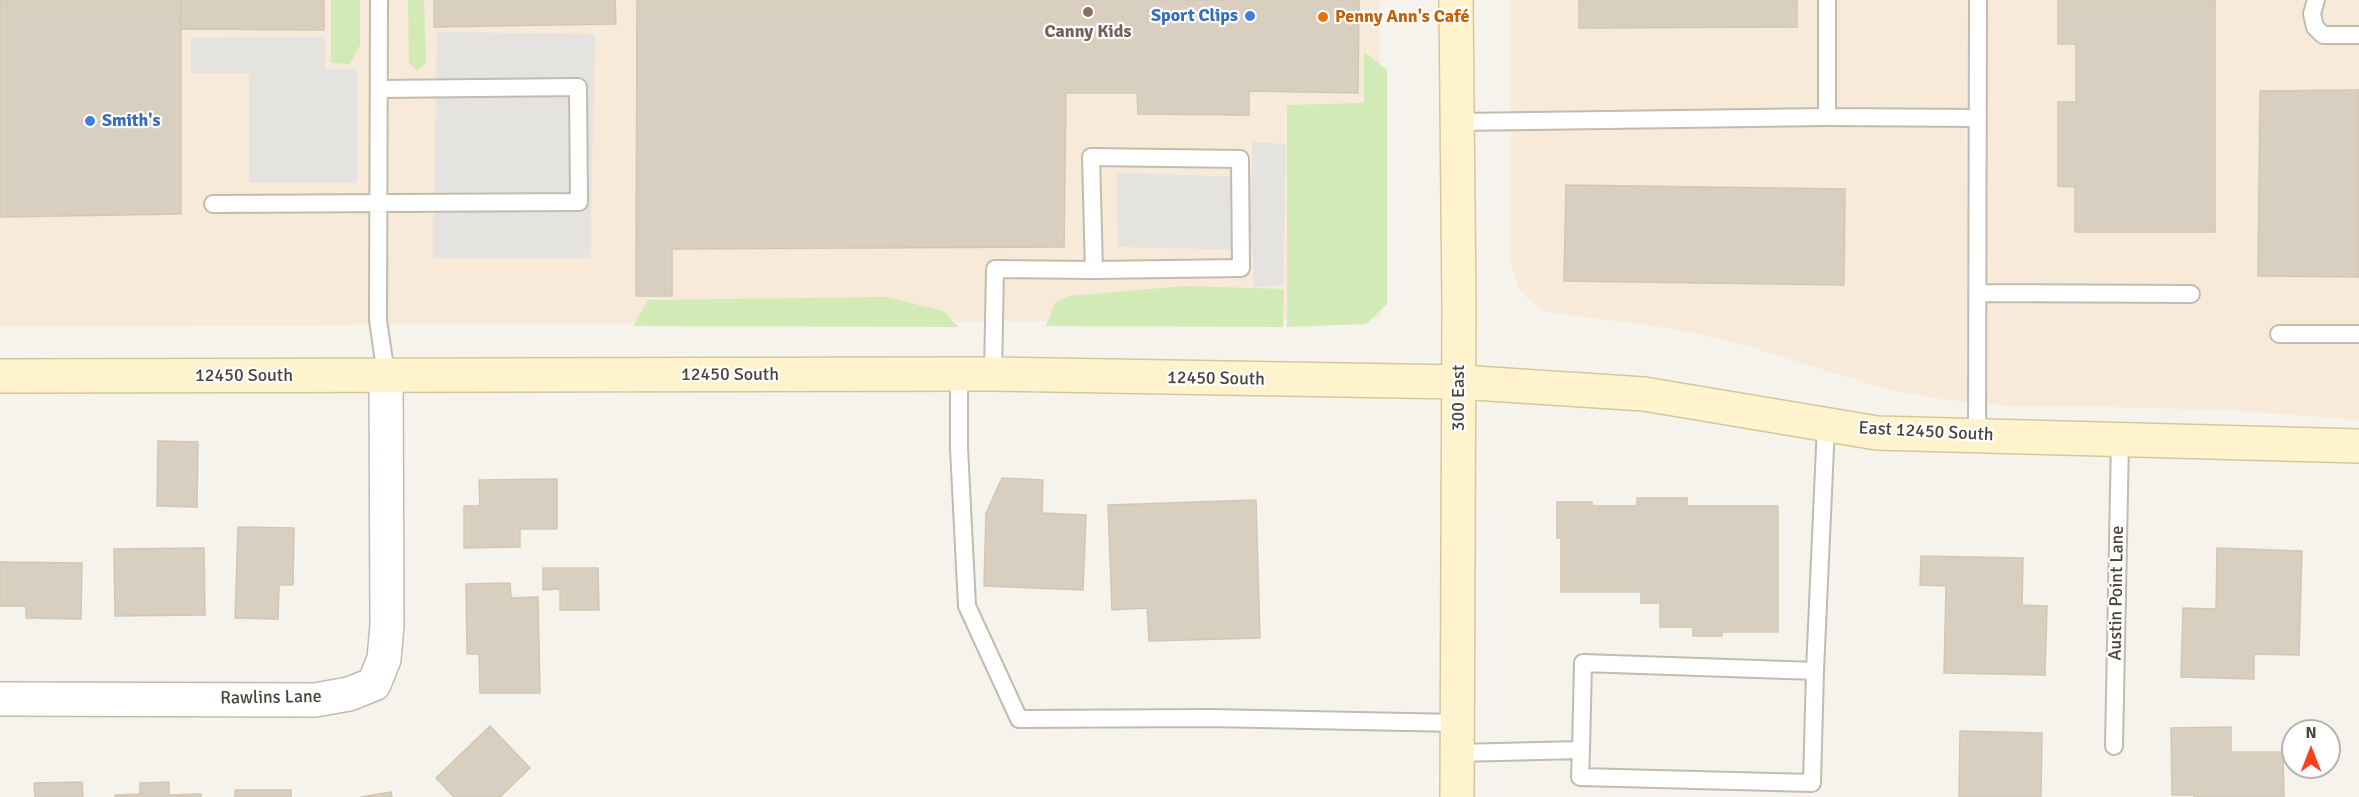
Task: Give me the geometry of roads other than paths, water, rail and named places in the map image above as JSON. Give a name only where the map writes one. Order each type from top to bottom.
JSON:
[{"type":"street","name":"300 East","points":[[1456,0],[1460,382],[1457,797]]},
{"type":"street","name":"12450 South","points":[[0,376],[993,374],[1460,382]]},
{"type":"street","name":"Rawlins Lane","points":[[0,699],[315,700],[349,694],[374,684],[384,659],[387,625],[386,375]]},
{"type":"street","name":"East 12450 South","points":[[1460,382],[1644,394],[1877,433],[2359,446]]},
{"type":"lane","points":[[379,0],[378,320],[386,375]]},
{"type":"lane","points":[[1827,0],[1827,117]]},
{"type":"lane","points":[[1977,436],[1978,0]]},
{"type":"lane","points":[[2316,0],[2312,14],[2315,27],[2323,35],[2359,35]]},
{"type":"lane","points":[[213,204],[579,202],[578,87],[379,89]]},
{"type":"lane","points":[[1457,122],[1827,117],[1978,118]]},
{"type":"lane","points":[[993,374],[995,269],[1094,270],[1241,268],[1240,159],[1091,157],[1094,270]]},
{"type":"lane","points":[[1978,293],[2190,294]]},
{"type":"lane","points":[[2279,334],[2359,334]]},
{"type":"lane","points":[[959,374],[959,448],[968,606],[1019,719],[1209,718],[1581,750]]},
{"type":"lane","points":[[1815,671],[1583,663],[1580,777],[1812,783],[1826,425]]},
{"type":"lane","name":"Austin Point Lane","points":[[2114,746],[2120,440]]},
{"type":"place","name":"Canny Kids","points":[[1088,12]]},
{"type":"place","name":"Sport Clips","points":[[1250,16]]},
{"type":"place","name":"Penny Ann's Café","points":[[1323,17]]},
{"type":"place","name":"Smith's","points":[[90,121]]}]
